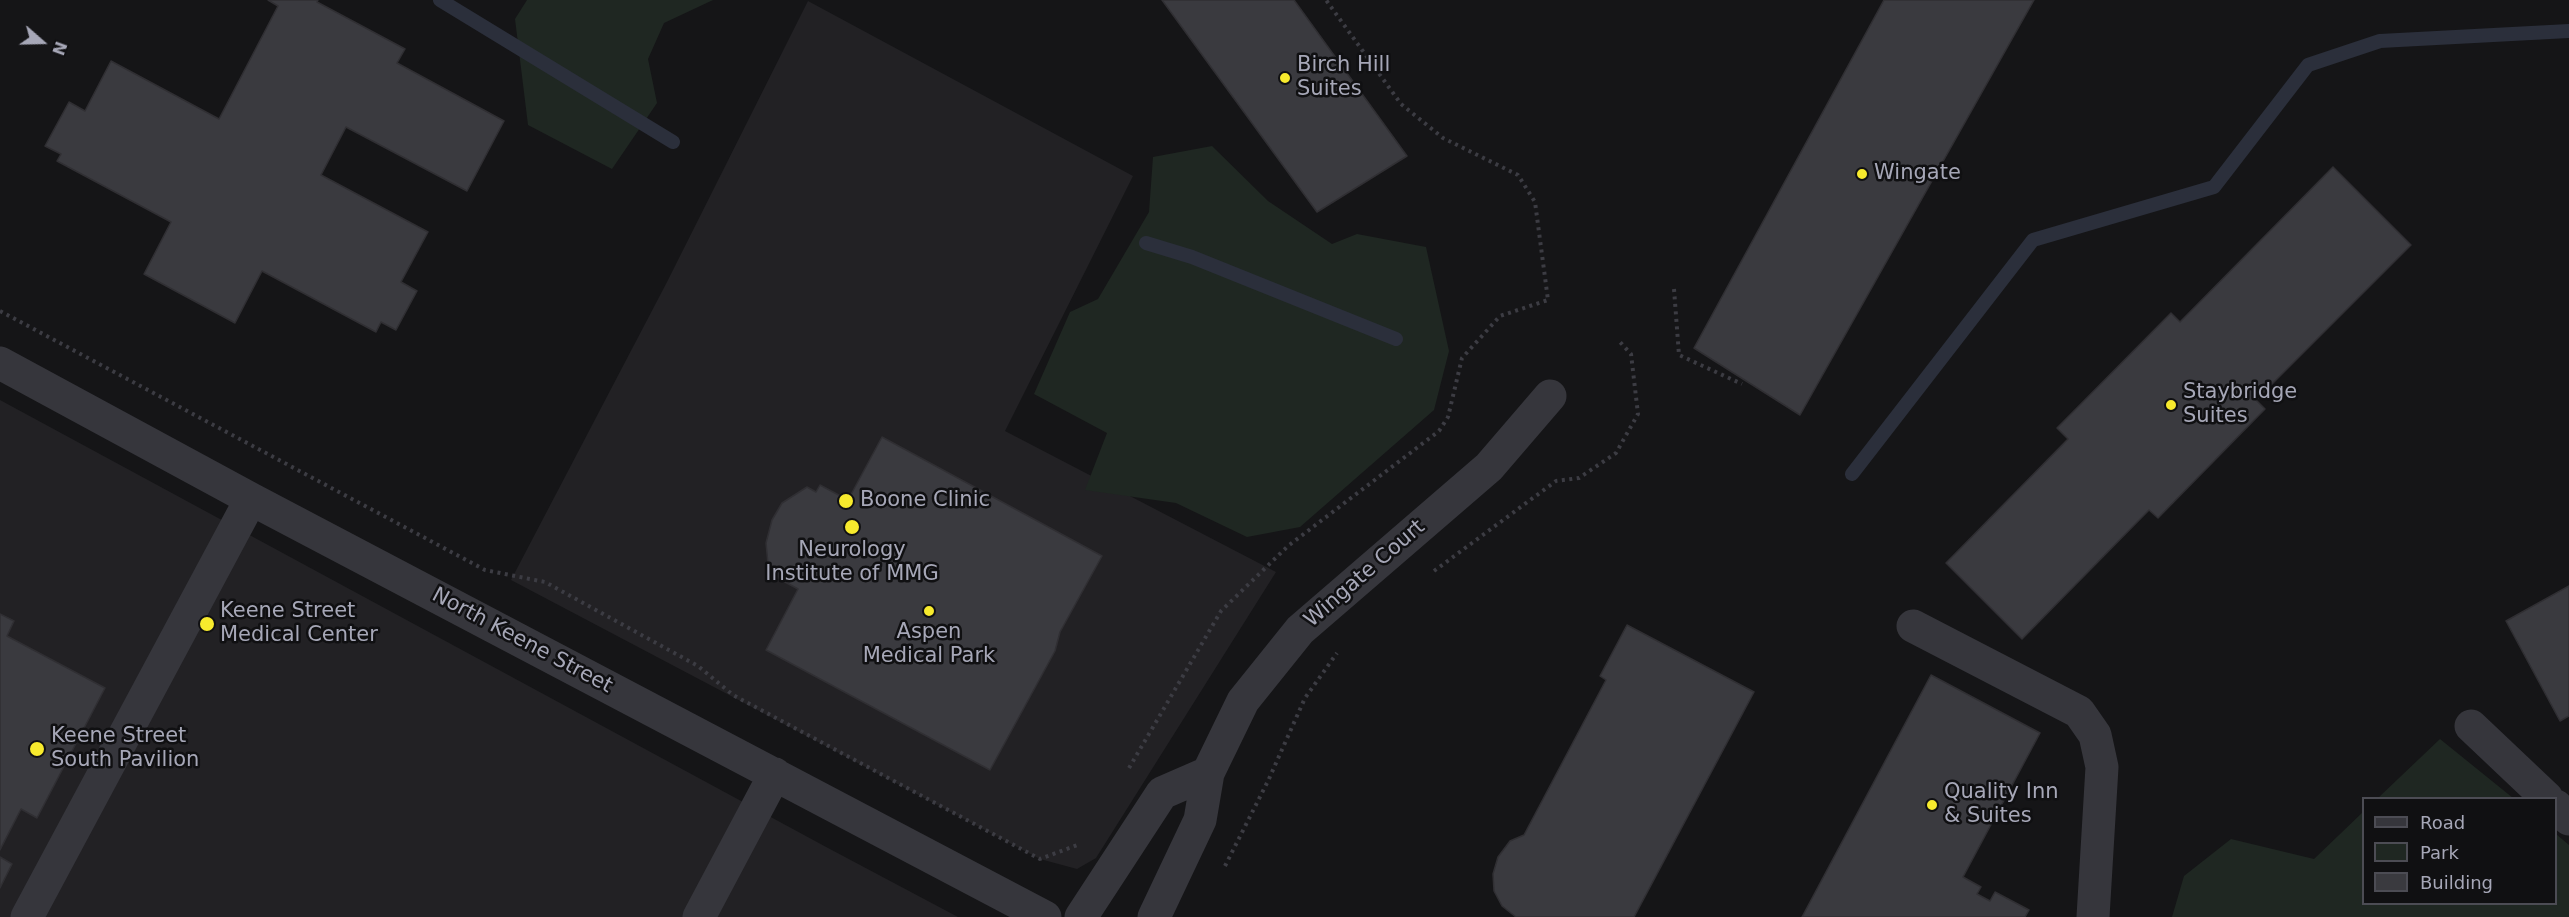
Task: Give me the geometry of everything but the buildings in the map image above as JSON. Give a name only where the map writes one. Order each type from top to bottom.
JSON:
[{"type":"street","name":"North Keene Street","points":[[0,363],[251,499],[1045,917]]},
{"type":"street","name":"Wingate Court","points":[[1154,917],[1200,820],[1208,773],[1243,702],[1300,630],[1490,467],[1550,396]]},
{"type":"street","points":[[37,913],[251,499]]},
{"type":"street","points":[[1913,626],[2079,712],[2095,735],[2102,767],[2093,917]]},
{"type":"street","points":[[2470,726],[2546,797]]},
{"type":"street","points":[[1081,917],[1162,793],[1208,773]]},
{"type":"street","points":[[699,917],[775,774]]},
{"type":"street","points":[[2557,807],[2569,819]]},
{"type":"path","points":[[1127,771],[1221,611],[1288,546],[1439,431],[1448,417],[1462,358],[1500,316],[1548,300],[1535,202],[1518,175],[1443,138],[1401,104],[1326,0]]},
{"type":"path","points":[[1674,289],[1679,355],[1742,384]]},
{"type":"path","points":[[0,311],[485,570],[545,582],[698,666],[734,695],[1040,859],[1086,842]]},
{"type":"path","points":[[1431,572],[1556,481],[1579,478],[1616,453],[1638,414],[1631,354],[1620,342]]},
{"type":"path","points":[[1220,874],[1268,781],[1305,698],[1338,652]]},
{"type":"shaded area","name":"Boone Clinic","points":[[808,1],[1133,176],[1005,431],[1276,572],[1096,858],[1077,869],[1040,859],[511,580],[667,282]]},
{"type":"shaded area","name":"Keene Street Medical Center","points":[[0,400],[828,848],[958,917],[0,917]]},
{"type":"green space","points":[[527,0],[713,0],[664,23],[648,59],[657,103],[612,169],[528,125],[515,19]]},
{"type":"green space","points":[[1212,146],[1268,201],[1332,244],[1357,234],[1426,247],[1449,351],[1434,410],[1300,527],[1247,537],[1176,503],[1085,490],[1107,433],[1034,394],[1070,312],[1098,299],[1149,212],[1153,157]]},
{"type":"green space","points":[[2440,739],[2512,797],[2379,797]]},
{"type":"green space","points":[[2362,813],[2362,905],[2557,905],[2557,835],[2569,845],[2569,917],[2172,917],[2184,876],[2231,839],[2314,859]]},
{"type":"waterway","points":[[440,0],[673,142]]},
{"type":"waterway","points":[[1852,474],[2033,240],[2214,187],[2308,65],[2380,41],[2569,31]]},
{"type":"waterway","points":[[1146,243],[1192,257],[1396,339]]},
{"type":"place","name":"Birch Hill Suites","points":[[1285,78]]},
{"type":"place","name":"Wingate","points":[[1862,174]]},
{"type":"place","name":"Staybridge Suites","points":[[2171,405]]},
{"type":"place","name":"Boone Clinic","points":[[846,501]]},
{"type":"place","name":"Neurology Institute of MMG","points":[[852,527]]},
{"type":"place","name":"Aspen Medical Park","points":[[929,611]]},
{"type":"place","name":"Keene Street Medical Center","points":[[207,624]]},
{"type":"place","name":"Keene Street South Pavilion","points":[[37,749]]},
{"type":"place","name":"Quality Inn & Suites","points":[[1932,805]]}]
